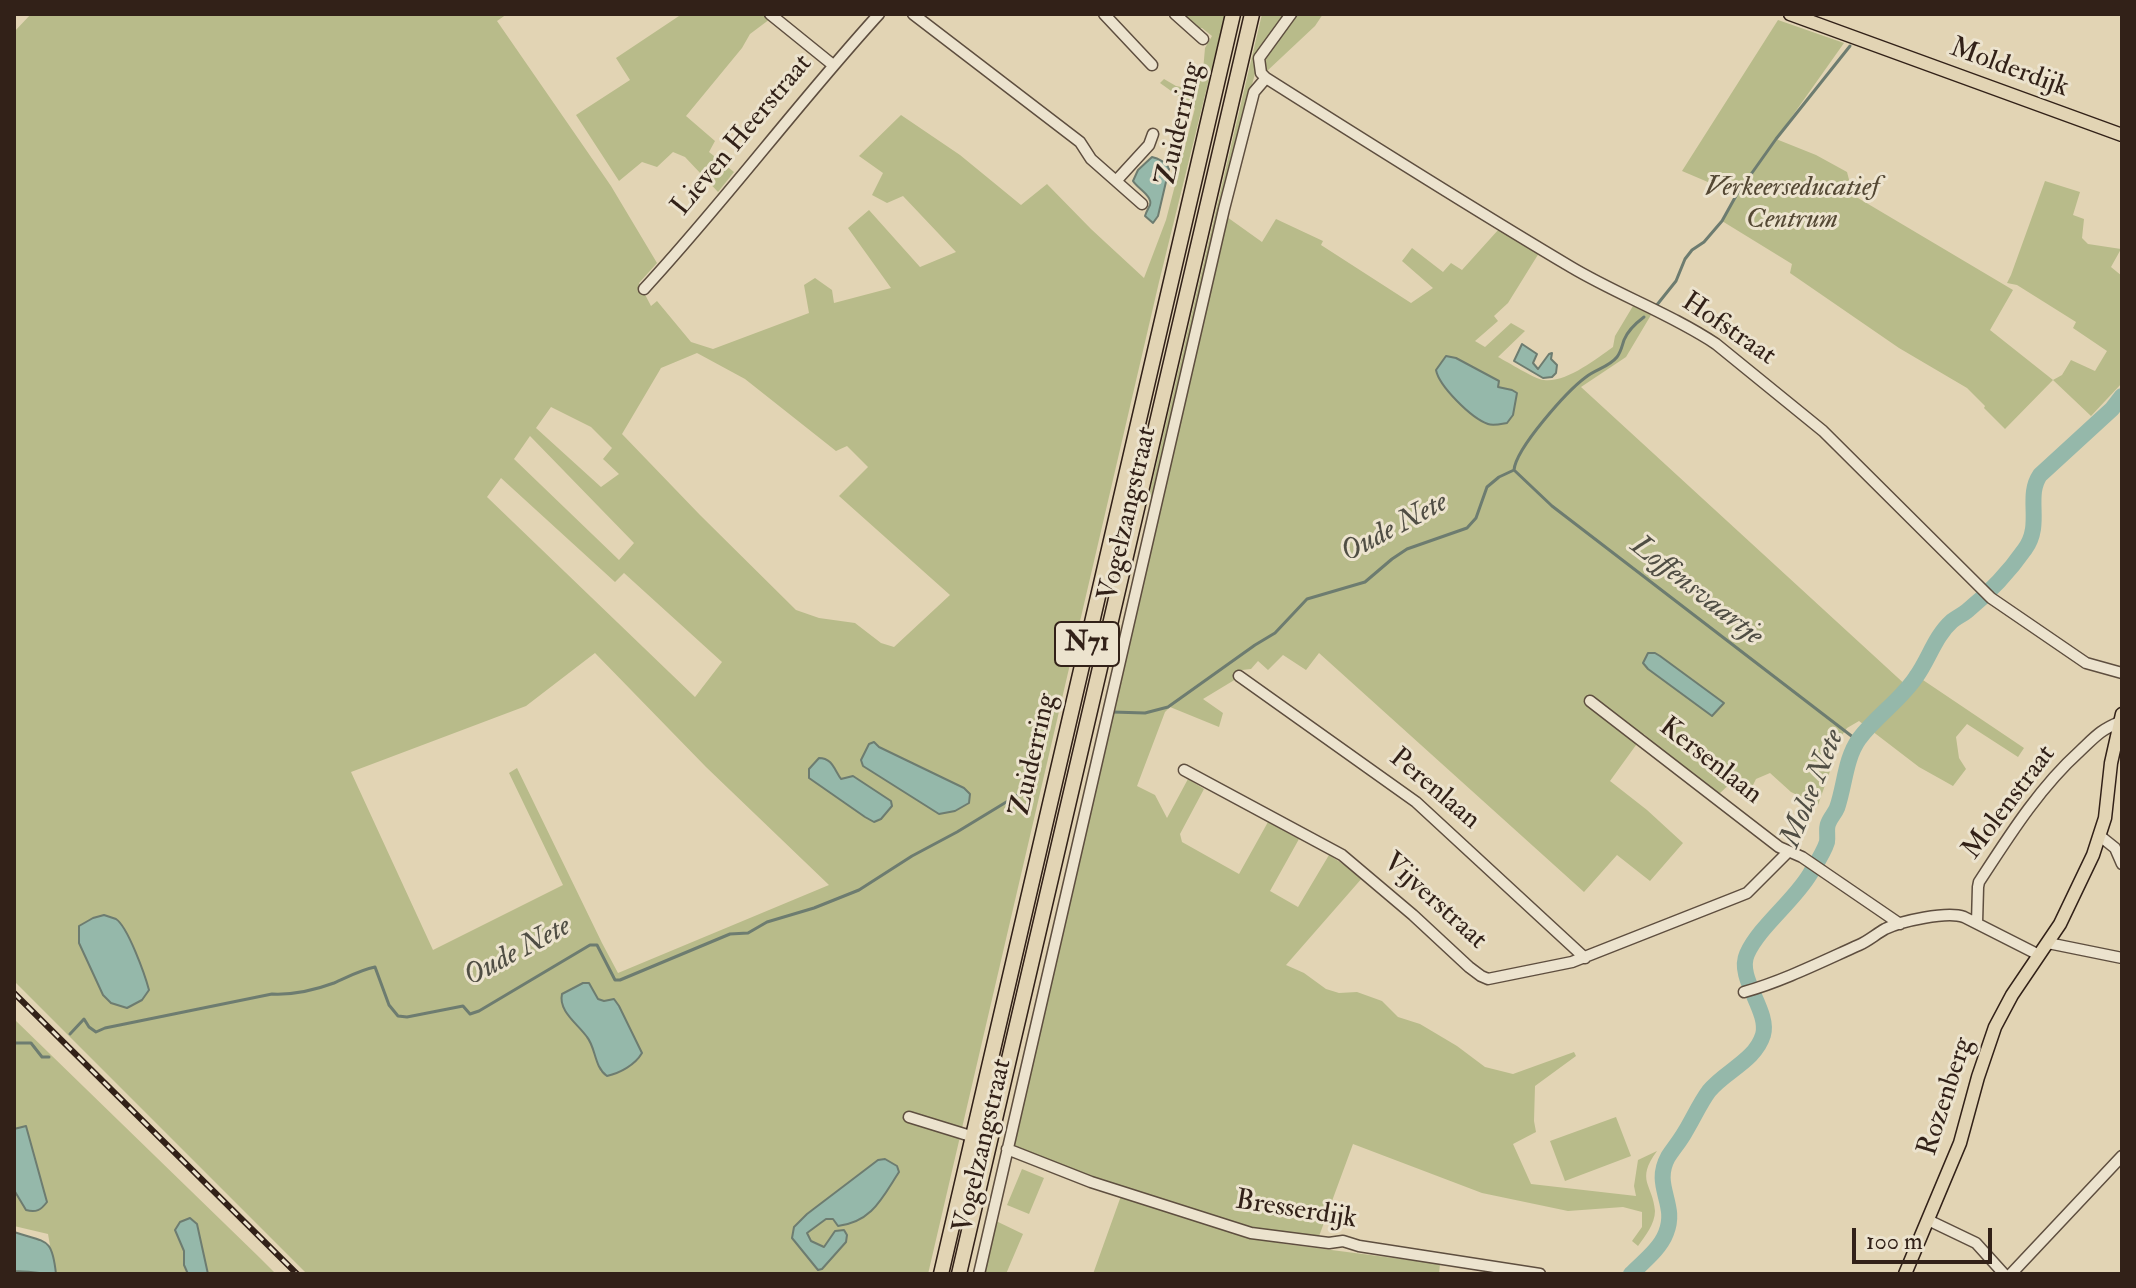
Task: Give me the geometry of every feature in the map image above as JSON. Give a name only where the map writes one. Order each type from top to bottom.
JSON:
[{"type":"highway","name":"Zuiderring","points":[[941,1274],[1233,14]]},
{"type":"highway","name":"Zuiderring","points":[[959,1274],[1252,14]]},
{"type":"main road","name":"Molderdijk","points":[[1790,14],[2122,135]]},
{"type":"main road","name":"Rozenberg","points":[[1905,1274],[1960,1143],[1995,1027],[2065,914],[2100,836],[2121,718]]},
{"type":"street","points":[[770,14],[833,65]]},
{"type":"street","name":"Lieven Heerstraat","points":[[644,289],[879,14]]},
{"type":"street","points":[[913,14],[1080,142],[1091,159],[1142,204]]},
{"type":"street","points":[[1104,14],[1152,65]]},
{"type":"street","points":[[1175,14],[1203,39]]},
{"type":"street","name":"Vogelzangstraat","points":[[979,1274],[1220,223],[1254,92],[1266,78],[1261,73],[1259,58],[1291,14]]},
{"type":"street","name":"Hofstraat","points":[[1266,78],[1571,267],[1716,344],[1823,431],[1991,598],[2086,663],[2122,673]]},
{"type":"street","points":[[1116,181],[1149,145],[1153,134]]},
{"type":"street","name":"Perenlaan","points":[[1239,676],[1416,802],[1585,958]]},
{"type":"street","name":"Kersenlaan","points":[[1590,701],[1788,852],[1802,857],[1900,924]]},
{"type":"street","name":"Molenstraat","points":[[1977,923],[1978,887],[2027,810],[2062,766],[2103,729],[2121,718]]},
{"type":"street","name":"Vijverstraat","points":[[1184,770],[1342,855],[1481,976],[1496,979],[1585,958],[1747,893],[1788,852]]},
{"type":"street","points":[[2100,836],[2115,848],[2122,864]]},
{"type":"street","points":[[1749,991],[1863,943],[1886,929],[1953,915],[1977,923],[2039,955]]},
{"type":"street","points":[[2048,943],[2122,958]]},
{"type":"street","points":[[909,1117],[990,1142]]},
{"type":"street","name":"Bresserdijk","points":[[1007,1149],[1091,1182],[1251,1233],[1329,1243],[1343,1241],[1540,1274]]},
{"type":"street","points":[[2011,1274],[2122,1156]]},
{"type":"street","points":[[1928,1220],[1976,1243],[2004,1274]]},
{"type":"green space","points":[[31,14],[507,14],[497,21],[611,186],[657,263],[639,283],[651,306],[657,301],[691,342],[713,349],[809,313],[804,285],[815,278],[832,290],[834,303],[891,288],[848,228],[869,210],[920,267],[956,252],[903,196],[887,203],[872,195],[883,173],[859,156],[901,115],[960,155],[1021,205],[1047,184],[1144,278],[1166,220],[1195,108],[1160,83],[1164,79],[1191,89],[1203,71],[1205,48],[1212,36],[1202,28],[1196,28],[1180,14],[1225,14],[1159,282],[928,1274],[307,1274],[14,981],[14,32]],"holes":[[[697,353],[745,379],[836,451],[847,446],[868,467],[839,496],[950,595],[894,647],[881,643],[855,623],[819,618],[796,610],[622,434],[661,368]],[[551,407],[591,427],[612,448],[603,459],[619,474],[601,487],[536,428]],[[530,436],[634,543],[619,560],[514,459]],[[501,478],[615,582],[624,573],[722,662],[695,697],[487,497]],[[595,653],[706,767],[829,885],[618,973],[517,768],[509,773],[563,885],[433,950],[351,772],[526,706]],[[874,742],[939,814],[864,766],[861,760],[869,744]],[[831,762],[841,779],[881,819],[874,822],[810,778]],[[589,983],[597,999],[604,1001],[601,1072],[590,1040]]]},
{"type":"green space","points":[[682,14],[765,14],[770,19],[750,34],[686,116],[715,141],[709,152],[734,172],[718,192],[685,157],[673,152],[657,167],[642,162],[619,181],[576,115],[630,80],[616,58]]},
{"type":"green space","points":[[1262,14],[1286,14],[1256,70],[1153,501],[1148,500]]},
{"type":"green space","points":[[1295,14],[1323,14],[1315,26],[1266,72],[1269,48]]},
{"type":"green space","name":"Verkeerseducatief Centrum","points":[[1778,20],[1844,43],[1776,139],[1847,172],[1853,195],[2013,290],[1990,330],[2053,380],[2005,429],[1967,388],[1899,348],[1790,273],[1792,264],[1722,221],[1736,194],[1682,171]]},
{"type":"green space","points":[[2045,181],[2080,192],[2073,215],[2084,219],[2082,238],[2088,244],[2121,249],[2111,267],[2122,276],[2122,383],[2091,416],[2053,380],[2062,375],[2071,360],[2095,371],[2107,351],[2073,328],[2076,322],[2017,285],[2007,283]]},
{"type":"green space","points":[[1227,217],[1262,242],[1276,219],[1323,241],[1321,245],[1411,303],[1433,288],[1402,261],[1412,248],[1443,272],[1451,263],[1462,270],[1499,229],[1539,253],[1508,303],[1494,316],[1498,321],[1475,341],[1485,347],[1511,323],[1525,331],[1498,357],[1544,380],[1571,374],[1613,347],[1615,336],[1633,306],[1651,315],[1626,357],[1581,387],[1909,688],[1920,678],[2024,748],[2018,757],[1967,724],[1956,737],[1959,758],[1966,769],[1953,786],[1919,767],[1859,721],[1847,728],[1835,745],[1835,757],[1818,805],[1791,792],[1770,773],[1756,779],[1750,791],[1734,780],[1719,794],[1666,755],[1644,734],[1610,781],[1683,843],[1650,881],[1617,855],[1584,892],[1319,653],[1306,670],[1283,655],[1268,670],[1258,661],[1251,669],[1242,670],[1236,679],[1203,699],[1223,713],[1219,727],[1170,707],[1165,712],[1137,786],[1155,795],[1167,818],[1188,779],[1204,789],[1180,834],[1182,842],[1239,874],[1268,822],[1299,839],[1270,891],[1298,907],[1329,855],[1363,877],[1286,965],[1304,973],[1326,989],[1339,993],[1357,992],[1382,1001],[1398,1017],[1420,1024],[1485,1067],[1513,1074],[1574,1052],[1576,1056],[1535,1086],[1536,1132],[1513,1144],[1531,1184],[1636,1196],[1634,1186],[1638,1160],[1657,1151],[1646,1176],[1655,1216],[1638,1246],[1632,1241],[1642,1227],[1642,1212],[1623,1207],[1568,1211],[1482,1193],[1353,1144],[1318,1239],[1265,1232],[1216,1218],[1122,1188],[1014,1148]]},
{"type":"green space","points":[[14,1019],[276,1274],[55,1274],[48,1234],[14,1226]]},
{"type":"green space","points":[[1616,1117],[1631,1156],[1565,1181],[1550,1141]]},
{"type":"green space","points":[[1022,1169],[1044,1178],[1029,1214],[1007,1205]]},
{"type":"green space","points":[[1121,1196],[1244,1236],[1440,1264],[1439,1274],[1093,1274]]},
{"type":"green space","points":[[996,1221],[1023,1234],[1006,1274],[983,1274]]},
{"type":"shaded area","points":[[1152,157],[1162,161],[1169,169],[1158,216],[1153,223],[1145,216],[1150,205],[1149,198],[1133,181],[1138,170]]},
{"type":"shaded area","points":[[1522,344],[1537,354],[1533,363],[1538,369],[1552,353],[1551,359],[1557,365],[1556,373],[1543,378],[1514,361]]},
{"type":"shaded area","points":[[1446,356],[1456,358],[1499,381],[1498,387],[1517,393],[1513,415],[1507,423],[1495,425],[1481,421],[1457,401],[1436,370]]},
{"type":"shaded area","points":[[1648,653],[1660,656],[1724,703],[1712,716],[1648,669],[1643,663]]},
{"type":"shaded area","points":[[874,742],[964,788],[970,794],[969,803],[955,811],[939,814],[863,766],[861,760],[869,744]]},
{"type":"shaded area","points":[[819,758],[830,762],[841,779],[853,776],[891,801],[892,806],[881,819],[874,822],[865,817],[809,778],[809,769]]},
{"type":"shaded area","points":[[104,915],[116,919],[126,931],[149,990],[142,1000],[127,1008],[111,1003],[103,995],[79,943],[79,926]]},
{"type":"shaded area","points":[[589,983],[598,999],[614,999],[642,1053],[631,1065],[612,1075],[607,1076],[603,1072],[590,1041],[563,1006],[562,994]]},
{"type":"shaded area","points":[[26,1126],[47,1202],[35,1211],[26,1210],[14,1190],[14,1129]]},
{"type":"shaded area","points":[[885,1159],[897,1166],[899,1172],[868,1214],[850,1224],[838,1226],[833,1219],[826,1219],[807,1233],[811,1241],[824,1247],[835,1231],[844,1230],[847,1235],[846,1242],[818,1270],[792,1238],[794,1227],[878,1160]]},
{"type":"shaded area","points":[[190,1218],[197,1224],[208,1274],[188,1274],[184,1265],[184,1251],[175,1230],[180,1222]]},
{"type":"shaded area","points":[[14,1232],[41,1240],[50,1247],[56,1274],[14,1271]]},
{"type":"waterway","name":"Oude Nete","points":[[1656,306],[1676,281],[1685,259],[1722,221],[1776,139],[1850,46]]},
{"type":"waterway","name":"Oude Nete","points":[[1112,712],[1145,713],[1168,707],[1275,633],[1307,599],[1365,582],[1407,549],[1467,528],[1476,518],[1487,487],[1514,470],[1523,448],[1555,407],[1590,374],[1614,360],[1628,333],[1644,317]]},
{"type":"waterway","name":"Molse Nete","points":[[1631,1274],[1655,1250],[1666,1233],[1669,1213],[1663,1177],[1668,1157],[1709,1091],[1747,1059],[1763,1035],[1762,1016],[1746,973],[1747,954],[1803,884],[1822,854],[1827,842],[1828,824],[1837,808],[1854,747],[1910,685],[1946,627],[1991,590],[2025,549],[2033,530],[2034,492],[2040,475],[2112,409],[2122,396]]},
{"type":"waterway","name":"Loffensvaartje","points":[[1514,470],[1552,506],[1858,741]]},
{"type":"waterway","name":"Oude Nete","points":[[70,1034],[84,1019],[96,1032],[272,994],[311,990],[375,967],[389,1005],[398,1016],[463,1006],[470,1014],[590,945],[597,945],[615,980],[620,980],[730,934],[748,933],[767,922],[859,890],[1031,787],[1036,780],[1051,698]]},
{"type":"waterway","name":"Oude Nete","points":[[14,1043],[31,1043],[42,1057],[49,1057]]},
{"type":"railway","points":[[14,993],[297,1274]]}]
